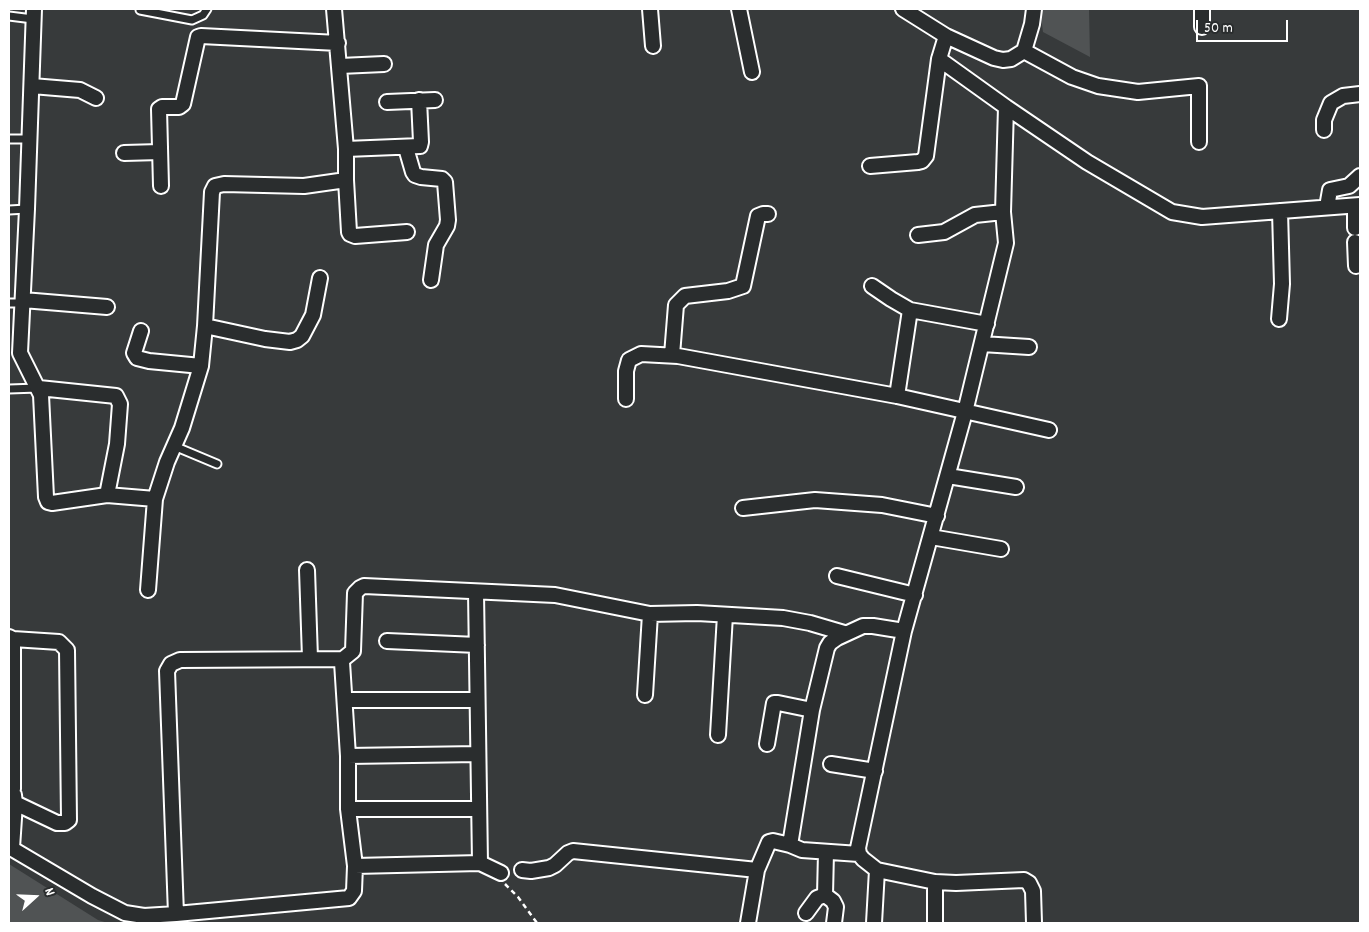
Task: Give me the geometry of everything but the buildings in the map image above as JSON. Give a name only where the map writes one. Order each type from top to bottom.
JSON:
[{"type":"street","points":[[334,9],[346,149],[350,234],[355,236],[407,232]]},
{"type":"street","points":[[650,9],[653,46]]},
{"type":"street","points":[[739,9],[752,72]]},
{"type":"street","points":[[903,9],[1006,107],[1087,162],[1172,212],[1202,217],[1280,211],[1328,200],[1357,206],[1355,228]]},
{"type":"street","points":[[943,46],[1003,60],[1011,59],[1024,51],[1032,24],[1034,9]]},
{"type":"street","points":[[1202,9],[1202,27]]},
{"type":"street","points":[[34,14],[20,353],[39,388],[42,401],[46,497],[48,502],[52,503],[107,495],[155,499]]},
{"type":"street","points":[[161,186],[159,109],[162,107],[179,107],[183,104],[198,37],[338,44]]},
{"type":"street","points":[[870,166],[918,162],[926,156],[943,46]]},
{"type":"street","points":[[1024,51],[1072,77],[1098,86],[1138,92],[1198,86],[1199,142]]},
{"type":"street","points":[[340,66],[384,64]]},
{"type":"street","points":[[32,86],[80,90],[96,98]]},
{"type":"street","points":[[1324,130],[1326,114],[1331,103],[1343,96],[1360,94]]},
{"type":"street","points":[[346,149],[418,147],[421,144],[419,100]]},
{"type":"street","points":[[387,102],[435,100]]},
{"type":"street","points":[[1006,107],[1003,212],[1006,244],[966,412],[904,631],[858,848],[859,854],[863,859],[877,870],[935,882],[1024,880],[1029,883],[1033,890],[1034,923]]},
{"type":"street","points":[[406,148],[413,172],[416,175],[442,179],[445,182],[448,220],[447,226],[436,245],[430,280]]},
{"type":"street","points":[[124,153],[160,152]]},
{"type":"street","points":[[1328,200],[1332,188],[1349,186],[1360,176]]},
{"type":"street","points":[[148,590],[155,499],[167,462],[182,428],[201,366],[212,192],[215,186],[224,184],[304,186],[346,180]]},
{"type":"street","points":[[1279,319],[1282,284],[1280,211]]},
{"type":"street","points":[[918,235],[944,232],[975,215],[1003,212]]},
{"type":"street","points":[[672,355],[676,305],[685,296],[728,291],[743,286],[758,216],[760,214],[768,214]]},
{"type":"street","points":[[1356,242],[1356,266]]},
{"type":"street","points":[[205,326],[265,339],[290,342],[297,340],[302,336],[313,315],[320,278]]},
{"type":"street","points":[[872,286],[910,310],[988,324]]},
{"type":"street","points":[[23,302],[107,307]]},
{"type":"street","points":[[897,396],[910,310]]},
{"type":"street","points":[[140,331],[134,353],[137,358],[201,366]]},
{"type":"street","points":[[982,344],[1029,347]]},
{"type":"street","points":[[626,399],[626,371],[629,360],[641,354],[672,355],[897,396],[1049,430]]},
{"type":"street","points":[[39,388],[114,395],[118,398],[120,404],[117,444],[107,495]]},
{"type":"street","points":[[948,476],[1016,487]]},
{"type":"street","points":[[743,508],[815,500],[882,505],[937,516]]},
{"type":"street","points":[[931,537],[1001,549]]},
{"type":"street","points":[[307,570],[310,658]]},
{"type":"street","points":[[837,576],[914,596]]},
{"type":"street","points":[[176,914],[167,670],[170,664],[180,660],[343,659],[353,651],[355,592],[364,586],[555,595],[650,614],[697,613],[783,618],[810,623],[844,634]]},
{"type":"street","points":[[476,592],[480,863]]},
{"type":"street","points":[[645,695],[650,614]]},
{"type":"street","points":[[718,735],[724,615]]},
{"type":"street","points":[[790,844],[812,710],[827,648],[830,643],[844,634],[863,626],[904,631]]},
{"type":"street","points":[[15,803],[57,824],[65,823],[69,820],[67,650],[59,642],[11,638],[11,788],[15,803],[10,848],[125,913],[144,916],[345,899],[352,895],[354,891],[355,866],[348,809],[348,756],[343,659]]},
{"type":"street","points":[[387,641],[477,645]]},
{"type":"street","points":[[345,700],[477,700]]},
{"type":"street","points":[[767,744],[774,704],[778,703],[812,710]]},
{"type":"street","points":[[348,756],[478,754]]},
{"type":"street","points":[[831,764],[875,771]]},
{"type":"street","points":[[348,809],[479,809]]},
{"type":"street","points":[[748,923],[757,870],[769,842],[790,844],[802,850],[859,854]]},
{"type":"street","points":[[522,870],[531,871],[549,868],[573,851],[757,870]]},
{"type":"street","points":[[825,895],[826,852]]},
{"type":"street","points":[[355,866],[480,863],[500,872]]},
{"type":"street","points":[[874,923],[877,870]]},
{"type":"street","points":[[934,923],[935,882]]},
{"type":"street","points":[[806,913],[817,898],[825,895]]},
{"type":"street","points":[[825,895],[833,901],[836,907],[834,923]]},
{"type":"lane","points":[[140,10],[192,20],[203,15],[207,9]]},
{"type":"lane","points":[[9,16],[34,14]]},
{"type":"lane","points":[[9,139],[30,139]]},
{"type":"lane","points":[[9,210],[27,209]]},
{"type":"lane","points":[[9,303],[23,302]]},
{"type":"lane","points":[[9,389],[39,388]]},
{"type":"lane","points":[[174,446],[217,464]]},
{"type":"path","points":[[500,872],[502,881],[518,897],[537,923]]},
{"type":"shaded area","points":[[1040,9],[1089,9],[1090,57],[1043,32]]},
{"type":"shaded area","points":[[9,864],[98,920],[108,923],[9,923]]}]
